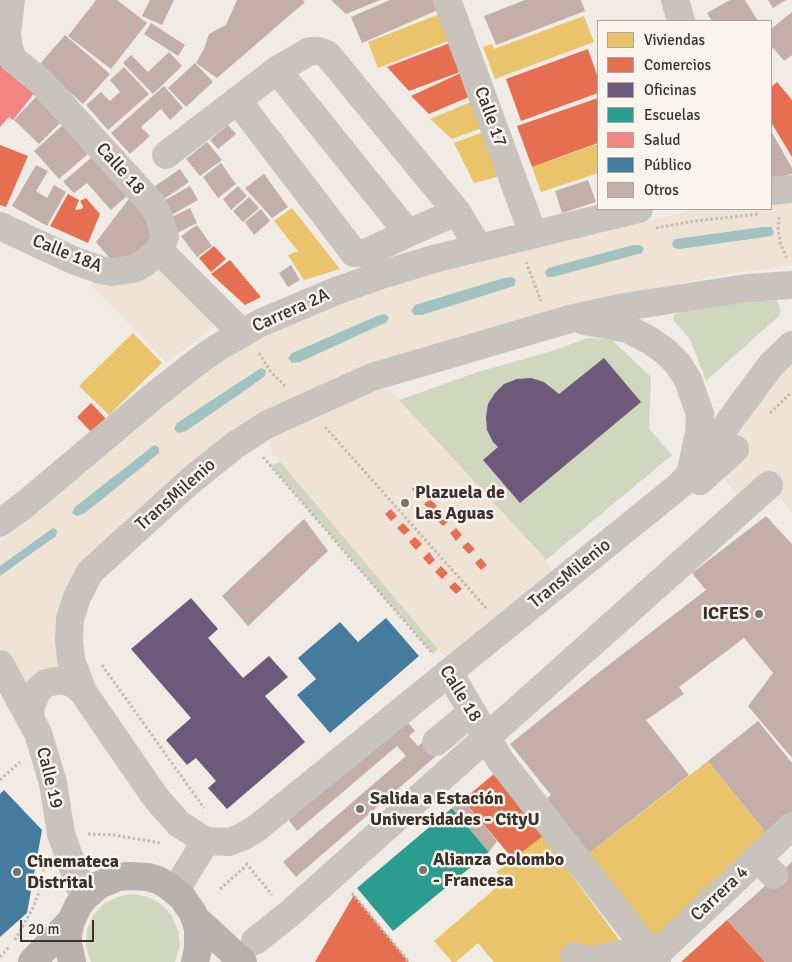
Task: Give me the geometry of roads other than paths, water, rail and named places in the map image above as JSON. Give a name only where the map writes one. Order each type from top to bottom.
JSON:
[{"type":"main road","points":[[68,959],[71,921],[78,906],[84,898],[104,882],[128,876],[148,877],[158,880],[175,891],[188,905],[194,917],[199,939],[195,962]]},
{"type":"main road","points":[[194,917],[249,952]]},
{"type":"main road","points":[[32,962],[71,921]]},
{"type":"street","name":"Calle 18","points":[[11,0],[7,34],[13,58],[41,82],[153,205],[165,237],[159,250]]},
{"type":"street","name":"Calle 17","points":[[447,0],[525,236]]},
{"type":"street","points":[[675,0],[681,20]]},
{"type":"street","points":[[166,155],[277,70],[310,51],[319,51],[327,54],[456,212],[479,248]]},
{"type":"street","points":[[277,70],[408,232]]},
{"type":"street","points":[[237,100],[354,253],[366,254],[408,232],[456,212]]},
{"type":"street","name":"Carrera 2A","points":[[0,523],[190,368],[217,348],[242,333],[286,311],[384,274],[525,236],[643,219]]},
{"type":"street","name":"Calle 18A","points":[[0,226],[75,261],[112,272],[133,269],[143,264],[159,250]]},
{"type":"street","points":[[159,250],[242,333]]},
{"type":"street","name":"TransMilenio","points":[[791,275],[747,288],[624,307],[560,322],[372,377],[268,424],[235,445],[189,482],[90,572],[77,597],[70,618],[69,640],[72,660],[83,692],[156,798],[179,824],[211,846],[242,837],[257,828],[452,678],[504,628],[680,485],[691,473],[771,365],[792,345]]},
{"type":"street","name":"TransMilenio","points":[[560,322],[604,324],[628,329],[665,351],[678,364],[688,380],[700,414],[691,473]]},
{"type":"street","points":[[409,724],[452,678],[715,468],[735,449]]},
{"type":"street","points":[[249,952],[335,873],[493,749],[769,486]]},
{"type":"street","name":"Calle 19","points":[[0,664],[31,718],[41,741],[53,783],[61,834],[84,898]]},
{"type":"street","name":"Calle 18","points":[[452,678],[493,749],[651,957]]},
{"type":"street","points":[[31,718],[30,708],[35,696],[38,690],[46,683],[66,681],[76,684],[83,692]]},
{"type":"street","points":[[436,742],[472,712]]},
{"type":"street","name":"Carrera 4","points":[[651,957],[766,867],[792,826]]},
{"type":"street","points":[[175,891],[211,846]]},
{"type":"street","points":[[574,956],[590,960],[651,957]]},
{"type":"water","points":[[771,227],[774,232],[772,236],[680,249],[674,248],[672,243],[675,239]]},
{"type":"water","points":[[633,245],[640,245],[644,248],[642,253],[553,277],[547,277],[545,272],[548,268]]},
{"type":"water","points":[[512,277],[516,280],[514,286],[422,315],[414,315],[411,311],[415,305]]},
{"type":"water","points":[[385,314],[389,317],[387,322],[300,362],[292,363],[288,358],[292,353]]},
{"type":"water","points":[[261,368],[266,370],[265,376],[247,389],[186,431],[178,433],[174,429],[177,423]]},
{"type":"water","points":[[154,445],[159,447],[159,453],[85,513],[77,516],[72,513],[75,507]]},
{"type":"water","points":[[53,528],[57,530],[56,536],[0,576],[0,566]]},
{"type":"place","name":"Plazuela de Las Aguas","points":[[405,503]]},
{"type":"place","name":"ICFES","points":[[759,614]]},
{"type":"place","name":"Salida a Estación Universidades - CityU","points":[[360,809]]},
{"type":"place","name":"Alianza Colombo - Francesa","points":[[423,870]]},
{"type":"place","name":"Cinemateca Distrital","points":[[17,872]]}]
